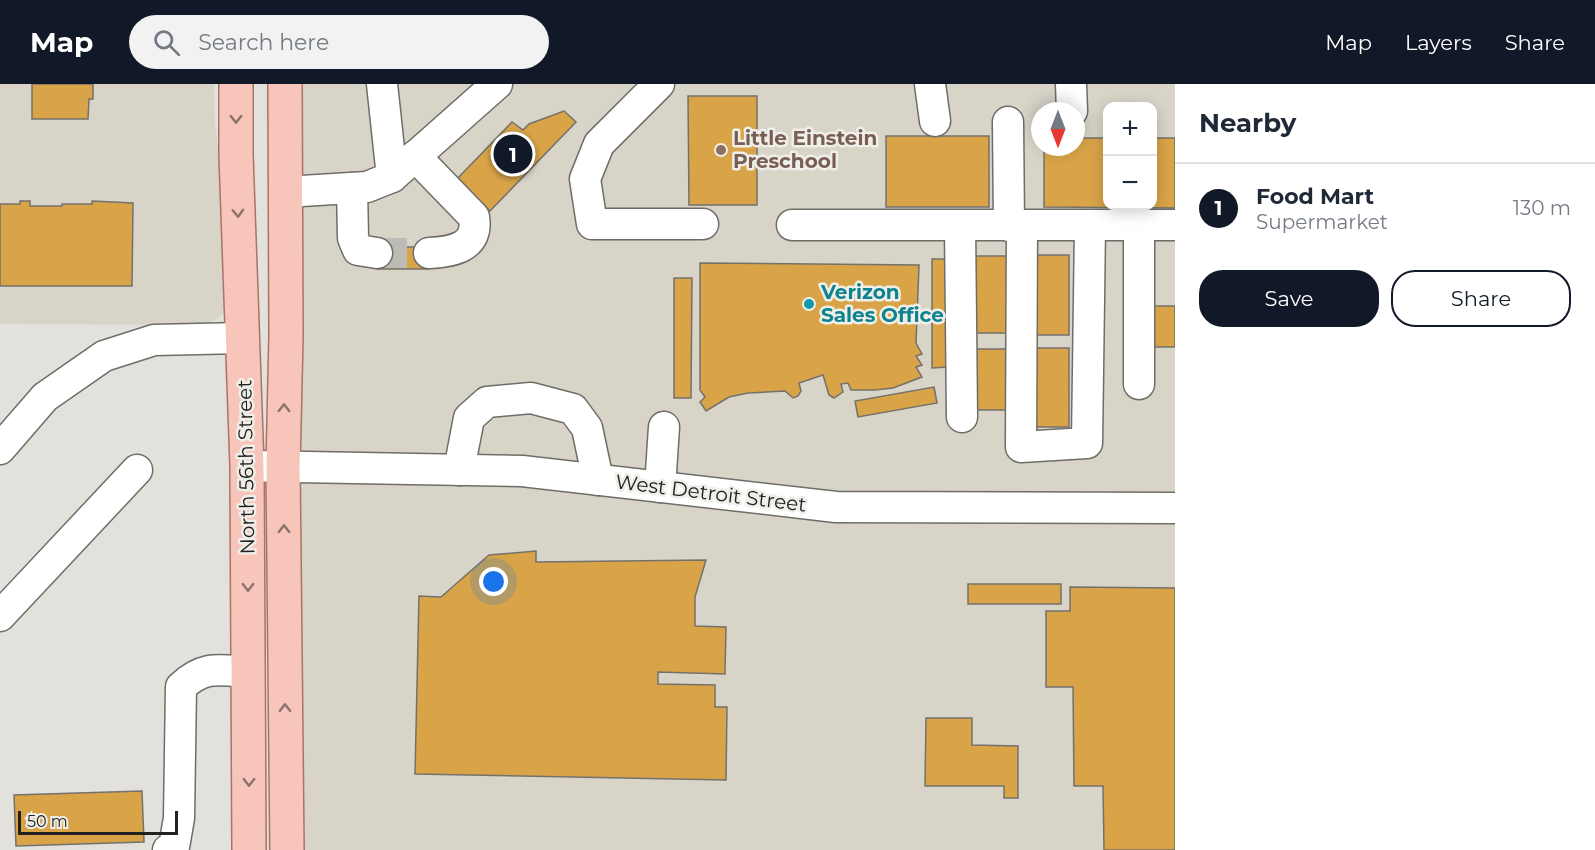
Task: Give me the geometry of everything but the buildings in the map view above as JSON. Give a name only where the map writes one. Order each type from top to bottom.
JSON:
[{"type":"main road","name":"North 56th Street","points":[[236,84],[236,155],[247,466],[249,850]]},
{"type":"main road","name":"North 56th Street","points":[[285,84],[283,467],[287,850]]},
{"type":"street","points":[[382,84],[392,177]]},
{"type":"street","points":[[285,192],[367,187],[392,177],[496,84]]},
{"type":"street","points":[[659,84],[599,144],[585,179],[592,224],[703,224]]},
{"type":"street","points":[[930,84],[934,121]]},
{"type":"street","points":[[1071,84],[1072,102]]},
{"type":"street","points":[[1008,122],[1015,226],[1021,447],[1087,443],[1090,226]]},
{"type":"street","points":[[415,156],[474,217],[476,228],[471,240],[462,248],[449,252],[429,252]]},
{"type":"street","points":[[352,188],[353,238],[358,250],[378,253]]},
{"type":"street","points":[[792,225],[1175,225]]},
{"type":"street","points":[[1139,384],[1140,225]]},
{"type":"street","points":[[960,226],[962,417]]},
{"type":"street","points":[[0,448],[45,397],[104,356],[154,340],[243,338]]},
{"type":"street","points":[[459,470],[469,418],[487,402],[531,398],[573,409],[587,428],[598,480]]},
{"type":"street","points":[[660,487],[664,427]]},
{"type":"street","name":"West Detroit Street","points":[[247,466],[522,471],[836,507],[1175,508]]},
{"type":"street","points":[[0,616],[137,470]]},
{"type":"street","points":[[172,849],[179,818],[181,687],[191,677],[210,669],[248,672]]},
{"type":"shaded area","points":[[0,84],[214,84],[215,126],[227,197],[229,303],[221,316],[206,325],[0,324]]},
{"type":"shaded area","points":[[285,84],[1175,84],[1175,850],[285,850]]},
{"type":"tunnel","points":[[377,253],[429,253]]},
{"type":"place","name":"Little Einstein Preschool","points":[[721,150]]},
{"type":"place","name":"Food Mart","points":[[513,154]]},
{"type":"place","name":"Verizon Sales Office","points":[[809,304]]}]
